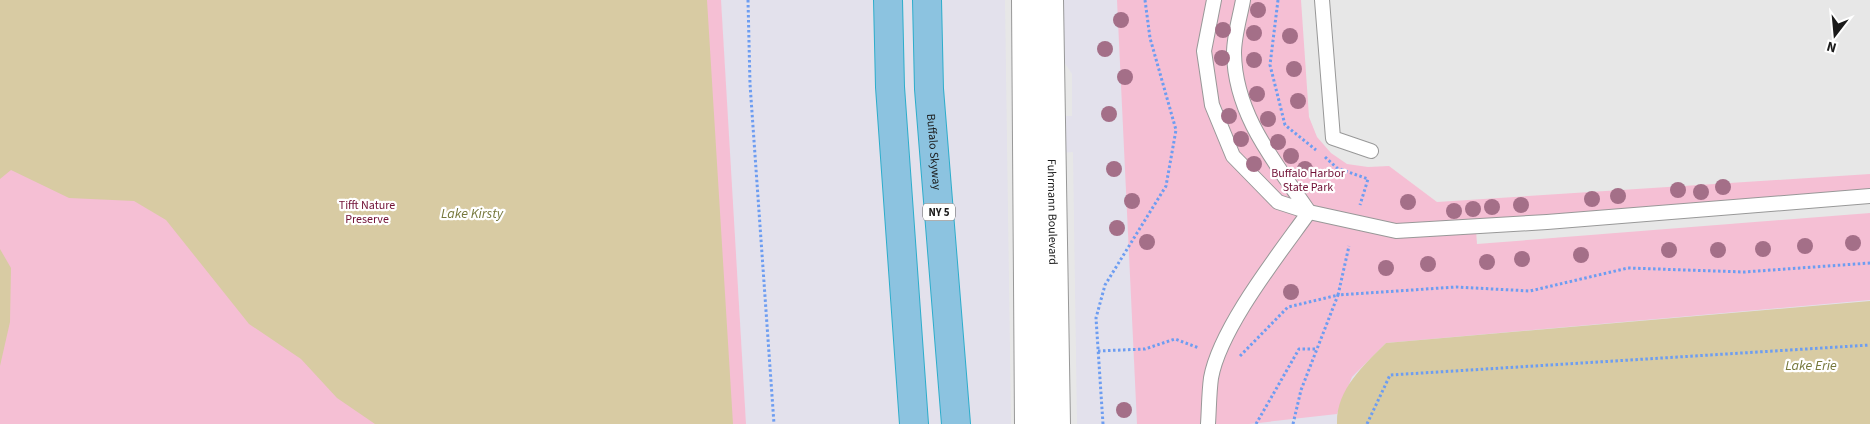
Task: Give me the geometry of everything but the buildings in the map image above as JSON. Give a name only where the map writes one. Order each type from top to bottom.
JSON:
[{"type":"highway","points":[[888,0],[890,87],[914,424]]},
{"type":"highway","name":"Buffalo Skyway","points":[[927,0],[929,89],[956,424]]},
{"type":"street","name":"Fuhrmann Boulevard","points":[[1026,0],[1029,424]]},
{"type":"street","name":"Fuhrmann Boulevard","points":[[1049,0],[1056,424]]},
{"type":"lane","points":[[1214,0],[1204,51],[1212,105],[1233,156],[1278,202],[1309,212],[1396,231],[1547,222],[1870,196]]},
{"type":"lane","points":[[1243,0],[1234,52],[1240,99],[1262,146],[1309,212]]},
{"type":"lane","points":[[1322,0],[1333,138],[1370,151]]},
{"type":"lane","points":[[1208,424],[1211,378],[1226,336],[1283,248],[1309,212]]},
{"type":"path","points":[[748,0],[750,84],[774,424]]},
{"type":"path","points":[[1103,424],[1096,318],[1105,285],[1166,186],[1176,130],[1150,38],[1145,0]]},
{"type":"path","points":[[1278,0],[1270,65],[1285,125],[1337,168],[1368,179],[1359,210]]},
{"type":"path","points":[[1293,424],[1301,390],[1338,295],[1349,246]]},
{"type":"path","points":[[1233,358],[1242,355],[1288,307],[1338,295],[1456,287],[1530,291],[1628,268],[1744,272],[1870,262]]},
{"type":"path","points":[[1098,351],[1145,349],[1175,339],[1199,348]]},
{"type":"path","points":[[1367,424],[1390,376],[1870,345]]},
{"type":"path","points":[[1256,424],[1299,349],[1317,349]]},
{"type":"green space","name":"Lake Kirsty","points":[[0,0],[721,0],[746,424],[0,424]]},
{"type":"green space","name":"Buffalo Harbor State Park","points":[[1117,0],[1870,0],[1870,300],[1386,343],[1352,377],[1337,414],[1249,424],[1137,424]]},
{"type":"shaded area","points":[[1005,0],[1017,0],[1021,424],[1011,424]]},
{"type":"shaded area","points":[[1301,0],[1870,0],[1870,174],[1437,202],[1389,166],[1368,167],[1347,164],[1331,153],[1317,137],[1309,117]]},
{"type":"shaded area","points":[[1060,56],[1072,74],[1072,116],[1060,116]]},
{"type":"shaded area","points":[[1073,152],[1077,424],[1066,424],[1061,153]]},
{"type":"shaded area","points":[[1870,199],[1870,213],[1477,244],[1476,230]]},
{"type":"water","name":"Lake Kirsty","points":[[0,0],[707,0],[733,424],[375,424],[337,398],[301,359],[249,324],[166,220],[134,201],[69,198],[11,170],[0,179]]},
{"type":"water","points":[[0,249],[11,268],[10,322],[0,366]]},
{"type":"water","name":"Lake Erie","points":[[1870,301],[1870,424],[1337,424],[1341,400],[1352,379],[1386,343]]},
{"type":"park label","name":"Tifft Nature Preserve","points":[[367,212]]}]
